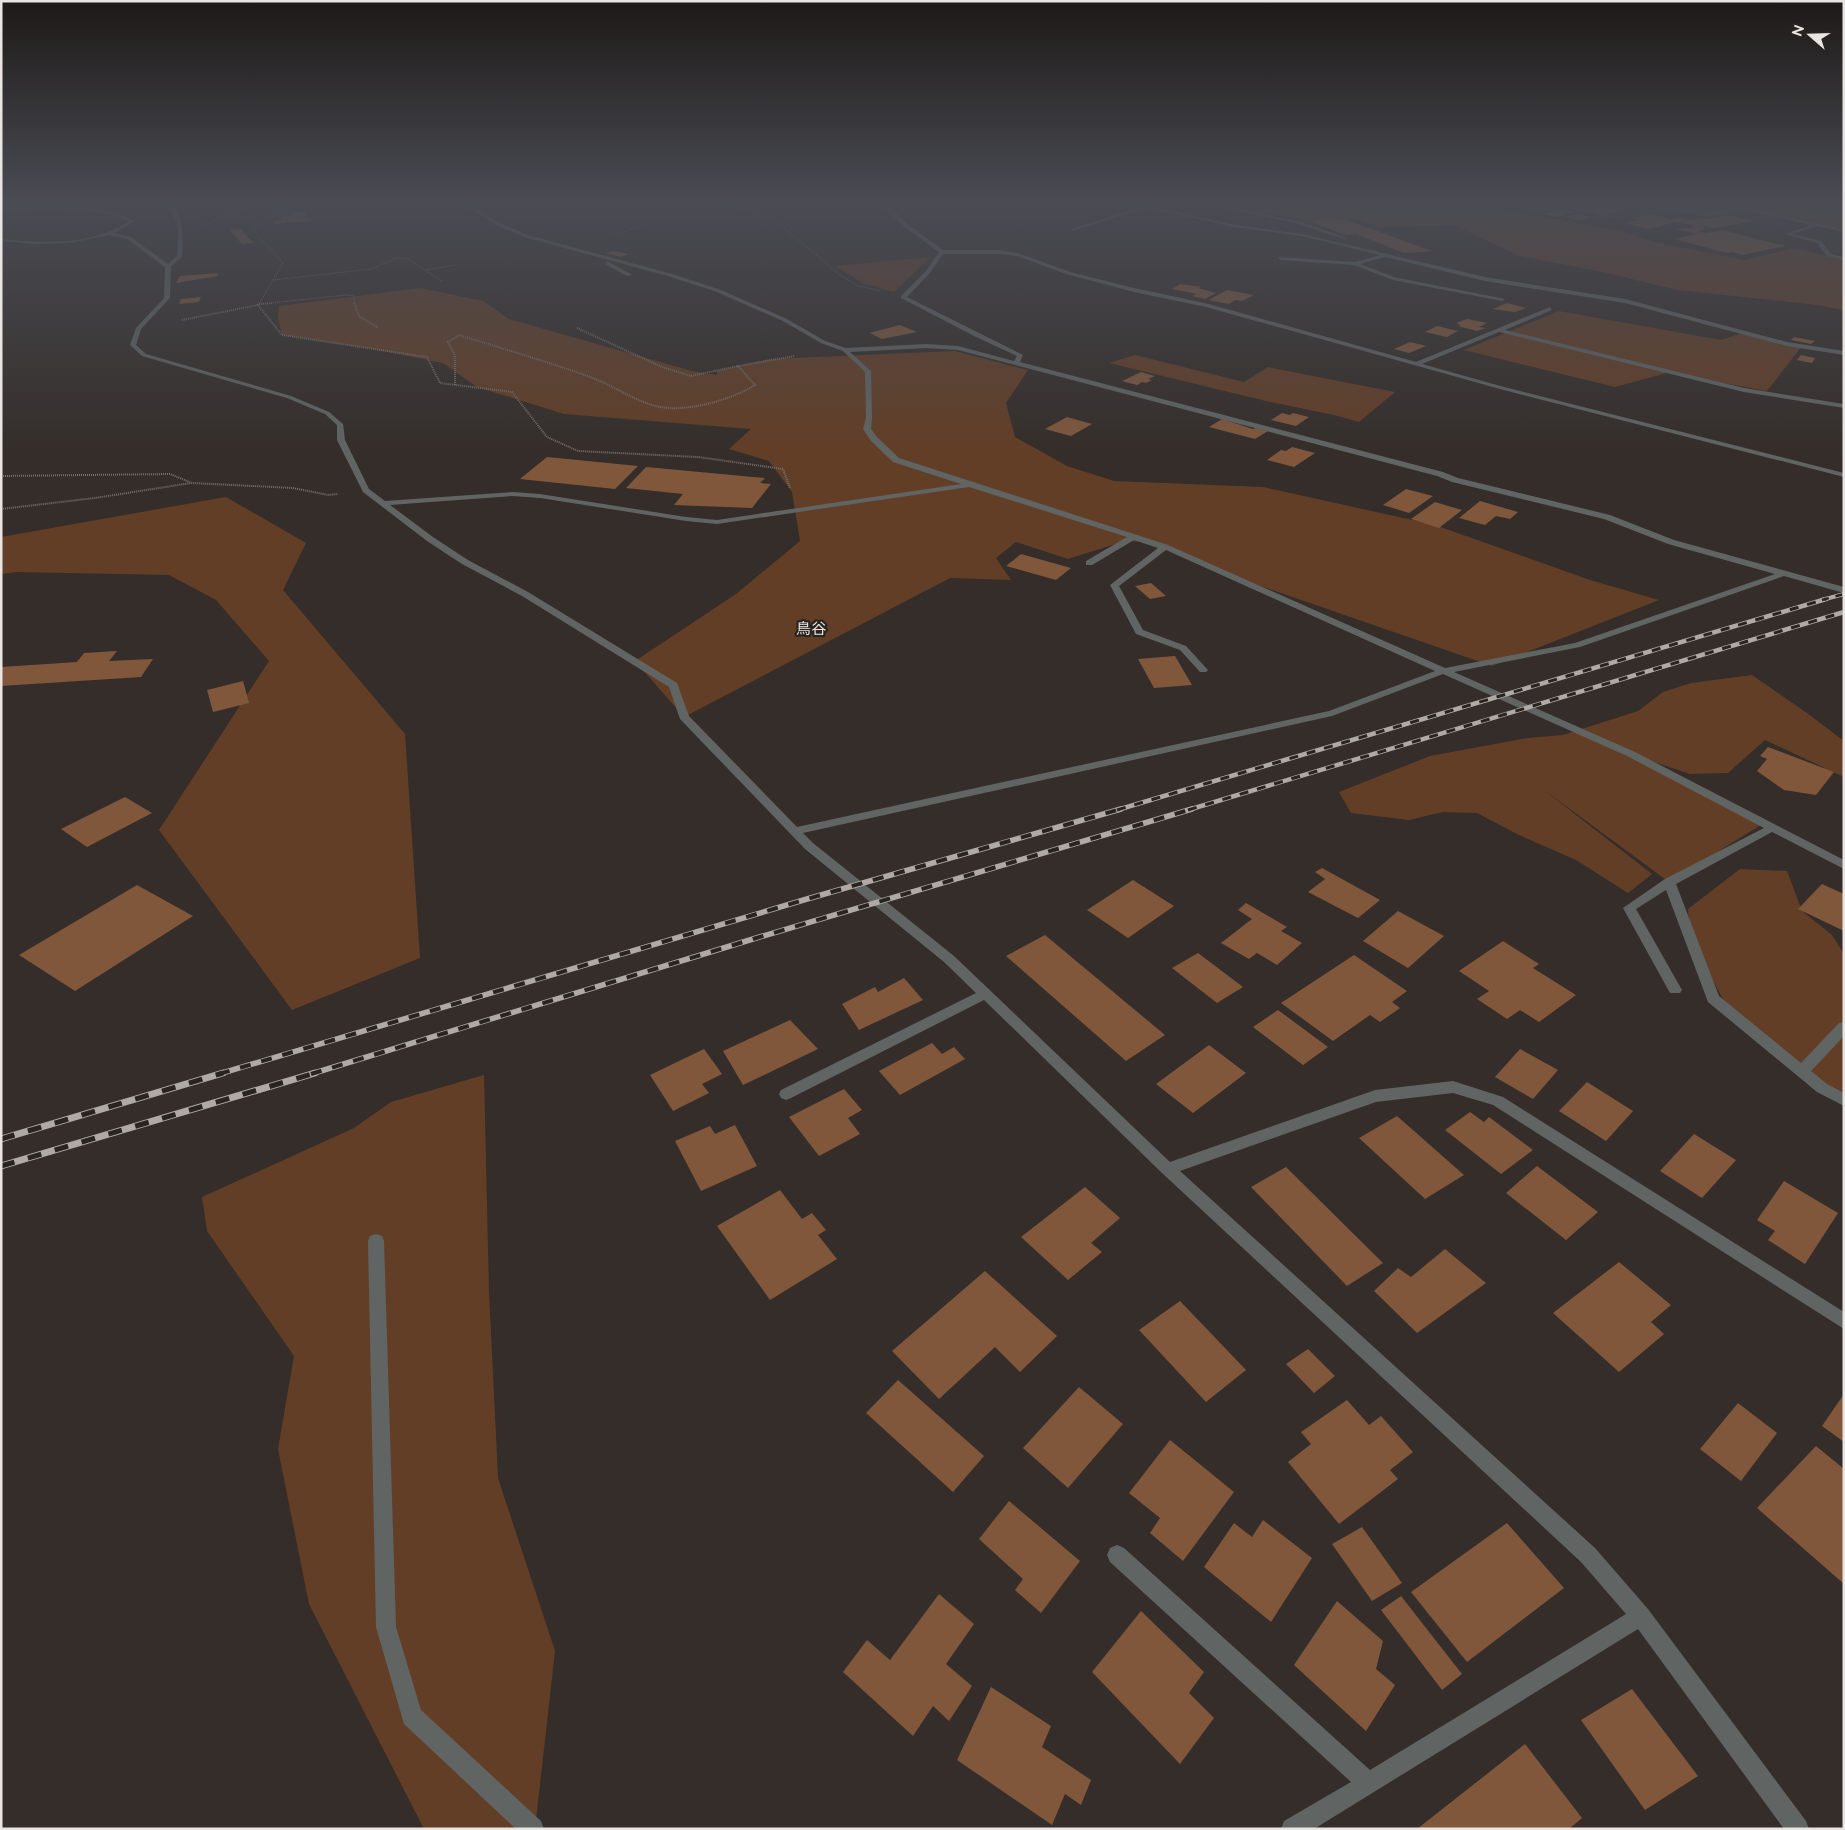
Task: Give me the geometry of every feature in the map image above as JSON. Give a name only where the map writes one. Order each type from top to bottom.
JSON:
[{"type":"street","points":[[167,284],[167,298],[139,328],[133,345],[144,355],[289,398],[327,413],[340,424],[341,440],[369,493],[430,539],[465,562],[525,594],[673,685],[684,716],[809,846],[949,959],[1167,1168],[1588,1554],[1641,1616],[1798,1829]]},
{"type":"street","points":[[697,284],[719,291],[785,320],[823,342],[845,350],[868,371],[869,417],[867,429],[874,439],[896,460],[969,486],[1134,536],[1164,547],[1631,754],[1844,865]]},
{"type":"street","points":[[916,284],[904,297],[936,312],[971,333],[1012,350],[1020,355],[1017,362]]},
{"type":"street","points":[[1112,284],[1207,305],[1502,388],[1844,475]]},
{"type":"street","points":[[1426,284],[1502,299]]},
{"type":"street","points":[[1519,284],[1625,301],[1787,344],[1844,353]]},
{"type":"street","points":[[1418,363],[1550,309]]},
{"type":"street","points":[[1499,330],[1744,390],[1844,406]]},
{"type":"street","points":[[845,350],[926,346],[958,348],[1017,362],[1090,384],[1440,474],[1455,480],[1607,517],[1671,542],[1844,590]]},
{"type":"street","points":[[384,503],[513,494],[540,496],[686,519],[717,522],[969,486]]},
{"type":"street","points":[[1089,563],[1134,536]]},
{"type":"street","points":[[1164,547],[1114,585],[1139,632],[1183,648],[1203,670]]},
{"type":"street","points":[[795,831],[1332,713],[1443,671],[1577,645],[1785,573]]},
{"type":"street","points":[[1675,990],[1629,908],[1669,882],[1772,828]]},
{"type":"street","points":[[1669,882],[1713,999],[1822,1088],[1844,1100]]},
{"type":"street","points":[[786,1094],[985,994]]},
{"type":"street","points":[[1802,1072],[1844,1028]]},
{"type":"street","points":[[1167,1168],[1375,1096],[1453,1087],[1498,1101],[1844,1321]]},
{"type":"street","points":[[376,1240],[386,1627],[412,1716],[533,1829]]},
{"type":"street","points":[[1116,1555],[1369,1784]]},
{"type":"street","points":[[1292,1829],[1369,1784],[1641,1616]]},
{"type":"path","points":[[258,304],[270,284]]},
{"type":"path","points":[[855,284],[904,297]]},
{"type":"path","points":[[139,328],[258,304],[346,295],[354,296],[354,308],[358,318],[377,327]]},
{"type":"path","points":[[258,304],[282,335],[427,357],[440,383],[512,392],[547,437],[578,451],[698,457],[783,469],[800,511]]},
{"type":"path","points":[[577,328],[662,367],[691,376],[774,358],[845,350]]},
{"type":"path","points":[[455,385],[455,356],[448,342],[459,335],[595,379],[634,398],[661,407],[703,406],[744,392],[755,385],[738,366]]},
{"type":"path","points":[[1,476],[170,474],[192,483]]},
{"type":"path","points":[[1,510],[192,483],[293,488],[328,495],[369,493]]},
{"type":"shaded area","points":[[868,284],[902,284],[894,292]]},
{"type":"shaded area","points":[[1654,284],[1844,284],[1844,310],[1817,305],[1678,290]]},
{"type":"shaded area","points":[[420,288],[483,301],[509,319],[692,371],[717,375],[717,371],[769,359],[955,351],[1028,370],[1006,403],[1015,437],[1067,466],[1114,481],[1263,487],[1435,525],[1590,580],[1659,600],[1492,666],[1220,572],[1150,542],[1125,541],[1068,559],[1016,542],[996,558],[1011,580],[950,578],[684,717],[635,661],[736,594],[800,541],[792,492],[769,461],[729,449],[751,429],[564,414],[477,387],[443,363],[372,349],[282,335],[278,317],[279,306]]},
{"type":"shaded area","points":[[1559,311],[1721,340],[1745,332],[1802,346],[1767,391],[1667,373],[1615,387],[1464,350]]},
{"type":"shaded area","points":[[1135,355],[1244,382],[1268,367],[1395,392],[1359,422],[1109,363]]},
{"type":"shaded area","points":[[226,497],[306,543],[283,590],[405,734],[420,958],[292,1010],[159,830],[269,661],[216,600],[169,575],[17,572],[1,574],[1,537]]},
{"type":"shaded area","points":[[1752,675],[1844,741],[1844,777],[1765,740],[1728,773],[1690,774],[1631,754],[1623,754],[1764,823],[1669,882],[1544,790],[1652,874],[1628,893],[1576,860],[1519,835],[1477,813],[1443,812],[1409,820],[1351,813],[1339,792],[1430,756],[1528,738],[1563,735],[1638,711],[1663,692],[1691,683]]},
{"type":"shaded area","points":[[1740,869],[1787,871],[1802,911],[1832,935],[1844,954],[1844,1104],[1725,1003],[1690,938],[1688,909]]},
{"type":"shaded area","points":[[484,1075],[489,1291],[498,1478],[555,1651],[535,1829],[424,1829],[309,1604],[278,1449],[294,1356],[207,1231],[202,1197],[354,1128],[391,1102]]},
{"type":"building","points":[[1183,284],[1202,287],[1198,288],[1216,293],[1205,299],[1192,296],[1197,294],[1172,289]]},
{"type":"building","points":[[1227,290],[1254,295],[1242,301],[1235,300],[1229,304],[1209,300]]},
{"type":"building","points":[[201,297],[199,302],[179,304],[181,299]]},
{"type":"building","points":[[1507,303],[1526,308],[1515,312],[1493,309]]},
{"type":"building","points":[[1467,319],[1487,323],[1479,327],[1486,328],[1477,331],[1458,326],[1461,325],[1456,323]]},
{"type":"building","points":[[900,325],[917,332],[882,339],[869,333]]},
{"type":"building","points":[[1437,326],[1458,331],[1447,337],[1425,332]]},
{"type":"building","points":[[1794,337],[1815,341],[1811,344],[1791,340]]},
{"type":"building","points":[[1410,342],[1426,346],[1409,353],[1394,349]]},
{"type":"building","points":[[1801,355],[1815,358],[1812,363],[1797,360]]},
{"type":"building","points":[[1141,372],[1155,376],[1148,379],[1152,380],[1146,383],[1142,382],[1137,385],[1122,381]]},
{"type":"building","points":[[1282,413],[1290,415],[1293,413],[1309,417],[1296,426],[1271,420]]},
{"type":"building","points":[[1067,417],[1092,424],[1071,436],[1045,429]]},
{"type":"building","points":[[1222,419],[1253,429],[1268,431],[1255,439],[1209,427]]},
{"type":"building","points":[[1292,447],[1315,453],[1294,467],[1267,460],[1281,450],[1286,451]]},
{"type":"building","points":[[547,457],[638,466],[615,489],[520,479]]},
{"type":"building","points":[[646,467],[765,478],[760,483],[771,484],[752,508],[674,505],[683,494],[626,488]]},
{"type":"building","points":[[1406,489],[1433,496],[1409,513],[1383,505]]},
{"type":"building","points":[[1480,501],[1518,512],[1510,519],[1496,516],[1485,525],[1459,518]]},
{"type":"building","points":[[1435,502],[1462,510],[1439,528],[1411,519]]},
{"type":"building","points":[[1021,554],[1071,568],[1056,580],[1006,566]]},
{"type":"building","points":[[1151,583],[1166,596],[1150,599],[1135,586]]},
{"type":"building","points":[[117,651],[109,661],[153,659],[141,677],[1,686],[1,667],[77,662],[84,653]]},
{"type":"building","points":[[1175,656],[1192,685],[1154,688],[1138,659]]},
{"type":"building","points":[[243,681],[249,703],[213,712],[207,690]]},
{"type":"building","points":[[1768,747],[1834,772],[1816,795],[1784,790],[1757,771],[1767,759],[1760,756]]},
{"type":"building","points":[[125,797],[152,813],[87,847],[61,829]]},
{"type":"building","points":[[1322,868],[1380,900],[1358,918],[1308,892],[1325,879],[1315,872]]},
{"type":"building","points":[[1133,880],[1174,906],[1128,938],[1087,910]]},
{"type":"building","points":[[1822,884],[1844,894],[1844,931],[1798,909]]},
{"type":"building","points":[[137,885],[193,916],[75,991],[19,955]]},
{"type":"building","points":[[1246,903],[1287,927],[1281,931],[1302,943],[1277,965],[1257,953],[1249,959],[1221,943],[1252,919],[1238,910]]},
{"type":"building","points":[[1398,911],[1444,936],[1408,968],[1363,941]]},
{"type":"building","points":[[1045,935],[1165,1035],[1126,1061],[1006,956]]},
{"type":"building","points":[[1503,941],[1539,964],[1533,968],[1576,995],[1539,1022],[1520,1010],[1507,1019],[1477,999],[1489,991],[1459,971]]},
{"type":"building","points":[[1198,953],[1243,987],[1217,1003],[1172,968]]},
{"type":"building","points":[[1354,955],[1407,991],[1392,1002],[1400,1008],[1380,1022],[1370,1015],[1333,1041],[1281,1003]]},
{"type":"building","points":[[904,978],[923,1000],[859,1030],[842,1004],[875,987],[878,992]]},
{"type":"building","points":[[1278,1010],[1328,1047],[1303,1065],[1253,1027]]},
{"type":"building","points":[[790,1020],[818,1049],[743,1085],[723,1051]]},
{"type":"building","points":[[932,1043],[942,1054],[954,1047],[965,1059],[900,1095],[879,1071]]},
{"type":"building","points":[[1209,1045],[1246,1073],[1193,1113],[1156,1084]]},
{"type":"building","points":[[704,1049],[722,1074],[702,1084],[709,1093],[673,1111],[650,1075]]},
{"type":"building","points":[[1520,1049],[1558,1070],[1533,1099],[1495,1077]]},
{"type":"building","points":[[1587,1082],[1633,1111],[1606,1141],[1559,1111]]},
{"type":"building","points":[[844,1089],[862,1110],[848,1118],[860,1134],[819,1156],[789,1117]]},
{"type":"building","points":[[1470,1112],[1484,1122],[1489,1117],[1533,1150],[1501,1174],[1445,1130]]},
{"type":"building","points":[[1397,1116],[1464,1175],[1425,1199],[1359,1138]]},
{"type":"building","points":[[735,1125],[757,1166],[701,1191],[675,1141],[710,1126],[715,1134]]},
{"type":"building","points":[[1694,1134],[1736,1160],[1702,1198],[1660,1171]]},
{"type":"building","points":[[1537,1166],[1598,1212],[1566,1240],[1506,1193]]},
{"type":"building","points":[[1286,1167],[1383,1263],[1347,1286],[1251,1187]]},
{"type":"building","points":[[1784,1181],[1838,1213],[1805,1264],[1768,1240],[1775,1231],[1757,1220]]},
{"type":"building","points":[[1085,1187],[1120,1218],[1091,1243],[1102,1252],[1068,1280],[1021,1237]]},
{"type":"building","points":[[780,1190],[802,1219],[812,1213],[826,1230],[818,1235],[837,1259],[770,1300],[717,1226]]},
{"type":"building","points":[[1445,1249],[1486,1283],[1417,1333],[1374,1291],[1398,1268],[1411,1277]]},
{"type":"building","points":[[1619,1262],[1671,1305],[1651,1322],[1664,1334],[1619,1372],[1553,1313]]},
{"type":"building","points":[[985,1271],[1057,1336],[1020,1372],[995,1347],[939,1399],[892,1351]]},
{"type":"building","points":[[1180,1301],[1246,1370],[1206,1402],[1139,1330]]},
{"type":"building","points":[[1308,1349],[1335,1376],[1314,1393],[1286,1364]]},
{"type":"building","points":[[898,1380],[984,1456],[953,1492],[866,1413]]},
{"type":"building","points":[[1079,1387],[1123,1424],[1068,1488],[1023,1448]]},
{"type":"building","points":[[1844,1394],[1844,1442],[1822,1426]]},
{"type":"building","points":[[1347,1400],[1369,1425],[1381,1416],[1413,1452],[1390,1470],[1398,1479],[1339,1524],[1288,1462],[1311,1444],[1301,1432]]},
{"type":"building","points":[[1738,1403],[1777,1433],[1741,1481],[1700,1449]]},
{"type":"building","points":[[1170,1440],[1234,1492],[1183,1561],[1150,1533],[1160,1518],[1129,1493]]},
{"type":"building","points":[[1816,1446],[1844,1469],[1844,1584],[1757,1508]]},
{"type":"building","points":[[1009,1501],[1080,1561],[1041,1613],[1015,1590],[1023,1579],[979,1539]]},
{"type":"building","points":[[1263,1520],[1312,1558],[1271,1622],[1204,1567],[1234,1523],[1252,1537]]},
{"type":"building","points":[[1507,1523],[1564,1588],[1467,1662],[1411,1592]]},
{"type":"building","points":[[1362,1527],[1402,1583],[1372,1601],[1332,1544]]},
{"type":"building","points":[[939,1594],[974,1624],[946,1664],[972,1686],[949,1721],[933,1706],[913,1736],[843,1672],[867,1640],[890,1660]]},
{"type":"building","points":[[1401,1596],[1462,1674],[1442,1690],[1381,1610]]},
{"type":"building","points":[[1337,1601],[1383,1641],[1376,1669],[1395,1685],[1366,1731],[1294,1665]]},
{"type":"building","points":[[1141,1611],[1204,1672],[1189,1693],[1214,1718],[1180,1764],[1092,1672]]},
{"type":"building","points":[[991,1687],[1051,1726],[1042,1747],[1091,1780],[1081,1805],[1065,1794],[1052,1825],[957,1760]]},
{"type":"building","points":[[1632,1689],[1698,1776],[1645,1810],[1581,1720]]},
{"type":"building","points":[[1525,1744],[1582,1818],[1569,1829],[1417,1829]]},
{"type":"railway","points":[[1822,600],[1844,594]]},
{"type":"railway","points":[[1117,810],[1826,599]]},
{"type":"railway","points":[[1188,810],[1844,612]]},
{"type":"railway","points":[[219,1074],[807,899],[1121,809]]},
{"type":"railway","points":[[311,1074],[753,939],[1192,809]]},
{"type":"railway","points":[[1,1139],[223,1073]]},
{"type":"railway","points":[[1,1166],[315,1073]]},
{"type":"district","name":"鳥谷","points":[[811,629]]}]
